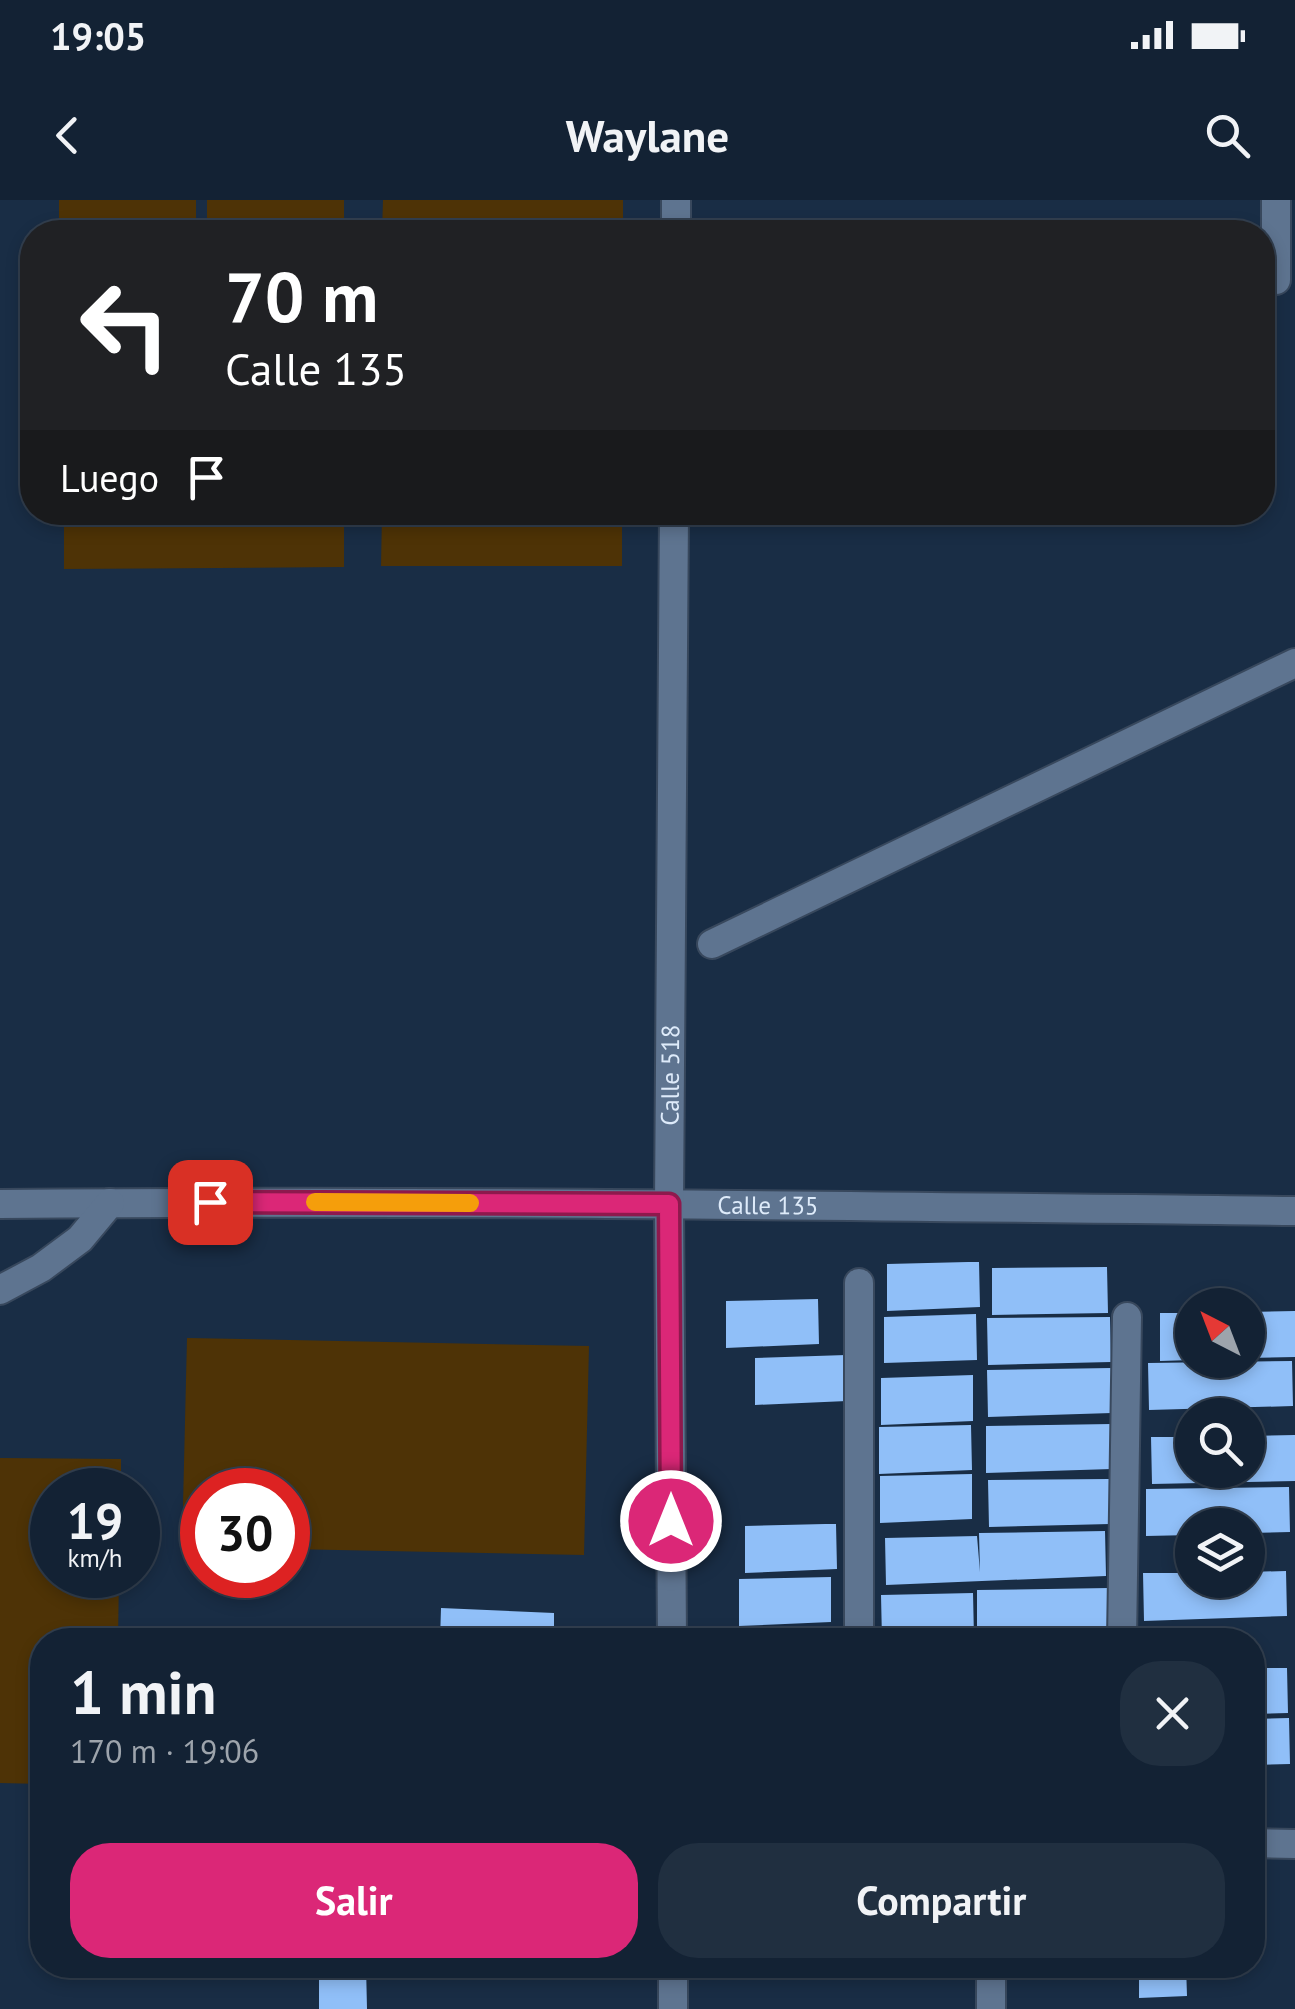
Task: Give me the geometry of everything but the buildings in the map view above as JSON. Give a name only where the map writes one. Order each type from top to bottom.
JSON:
[{"type":"street","points":[[1276,200],[1276,280]]},
{"type":"street","name":"Calle 518","points":[[672,1628],[669,1204],[674,525]]},
{"type":"street","points":[[712,944],[1295,663]]},
{"type":"street","points":[[0,1290],[41,1268],[80,1239],[110,1203]]},
{"type":"street","name":"Calle 135","points":[[0,1204],[669,1204],[1295,1210]]},
{"type":"street","points":[[859,1282],[859,1628]]},
{"type":"street","points":[[1122,1628],[1127,1317]]},
{"type":"street","points":[[1265,1844],[1295,1844]]},
{"type":"street","points":[[673,1978],[673,2009]]},
{"type":"street","points":[[991,1978],[991,2009]]},
{"type":"shaded area","points":[[59,200],[196,200],[196,220],[59,220]]},
{"type":"shaded area","points":[[207,200],[344,200],[344,220],[207,220]]},
{"type":"shaded area","points":[[383,200],[623,200],[623,220],[382,220]]},
{"type":"shaded area","points":[[64,525],[344,525],[344,567],[64,569]]},
{"type":"shaded area","points":[[382,525],[622,525],[622,566],[381,566]]},
{"type":"shaded area","points":[[187,1338],[589,1346],[584,1555],[310,1549],[310,1468],[184,1468]]},
{"type":"shaded area","points":[[0,1458],[121,1459],[121,1468],[30,1468],[30,1598],[119,1598],[118,1628],[30,1628],[30,1784],[0,1783]]},
{"type":"slow traffic","points":[[315,1202],[470,1203]]},
{"type":"route","points":[[210,1202],[669,1204],[671,1521]]}]
